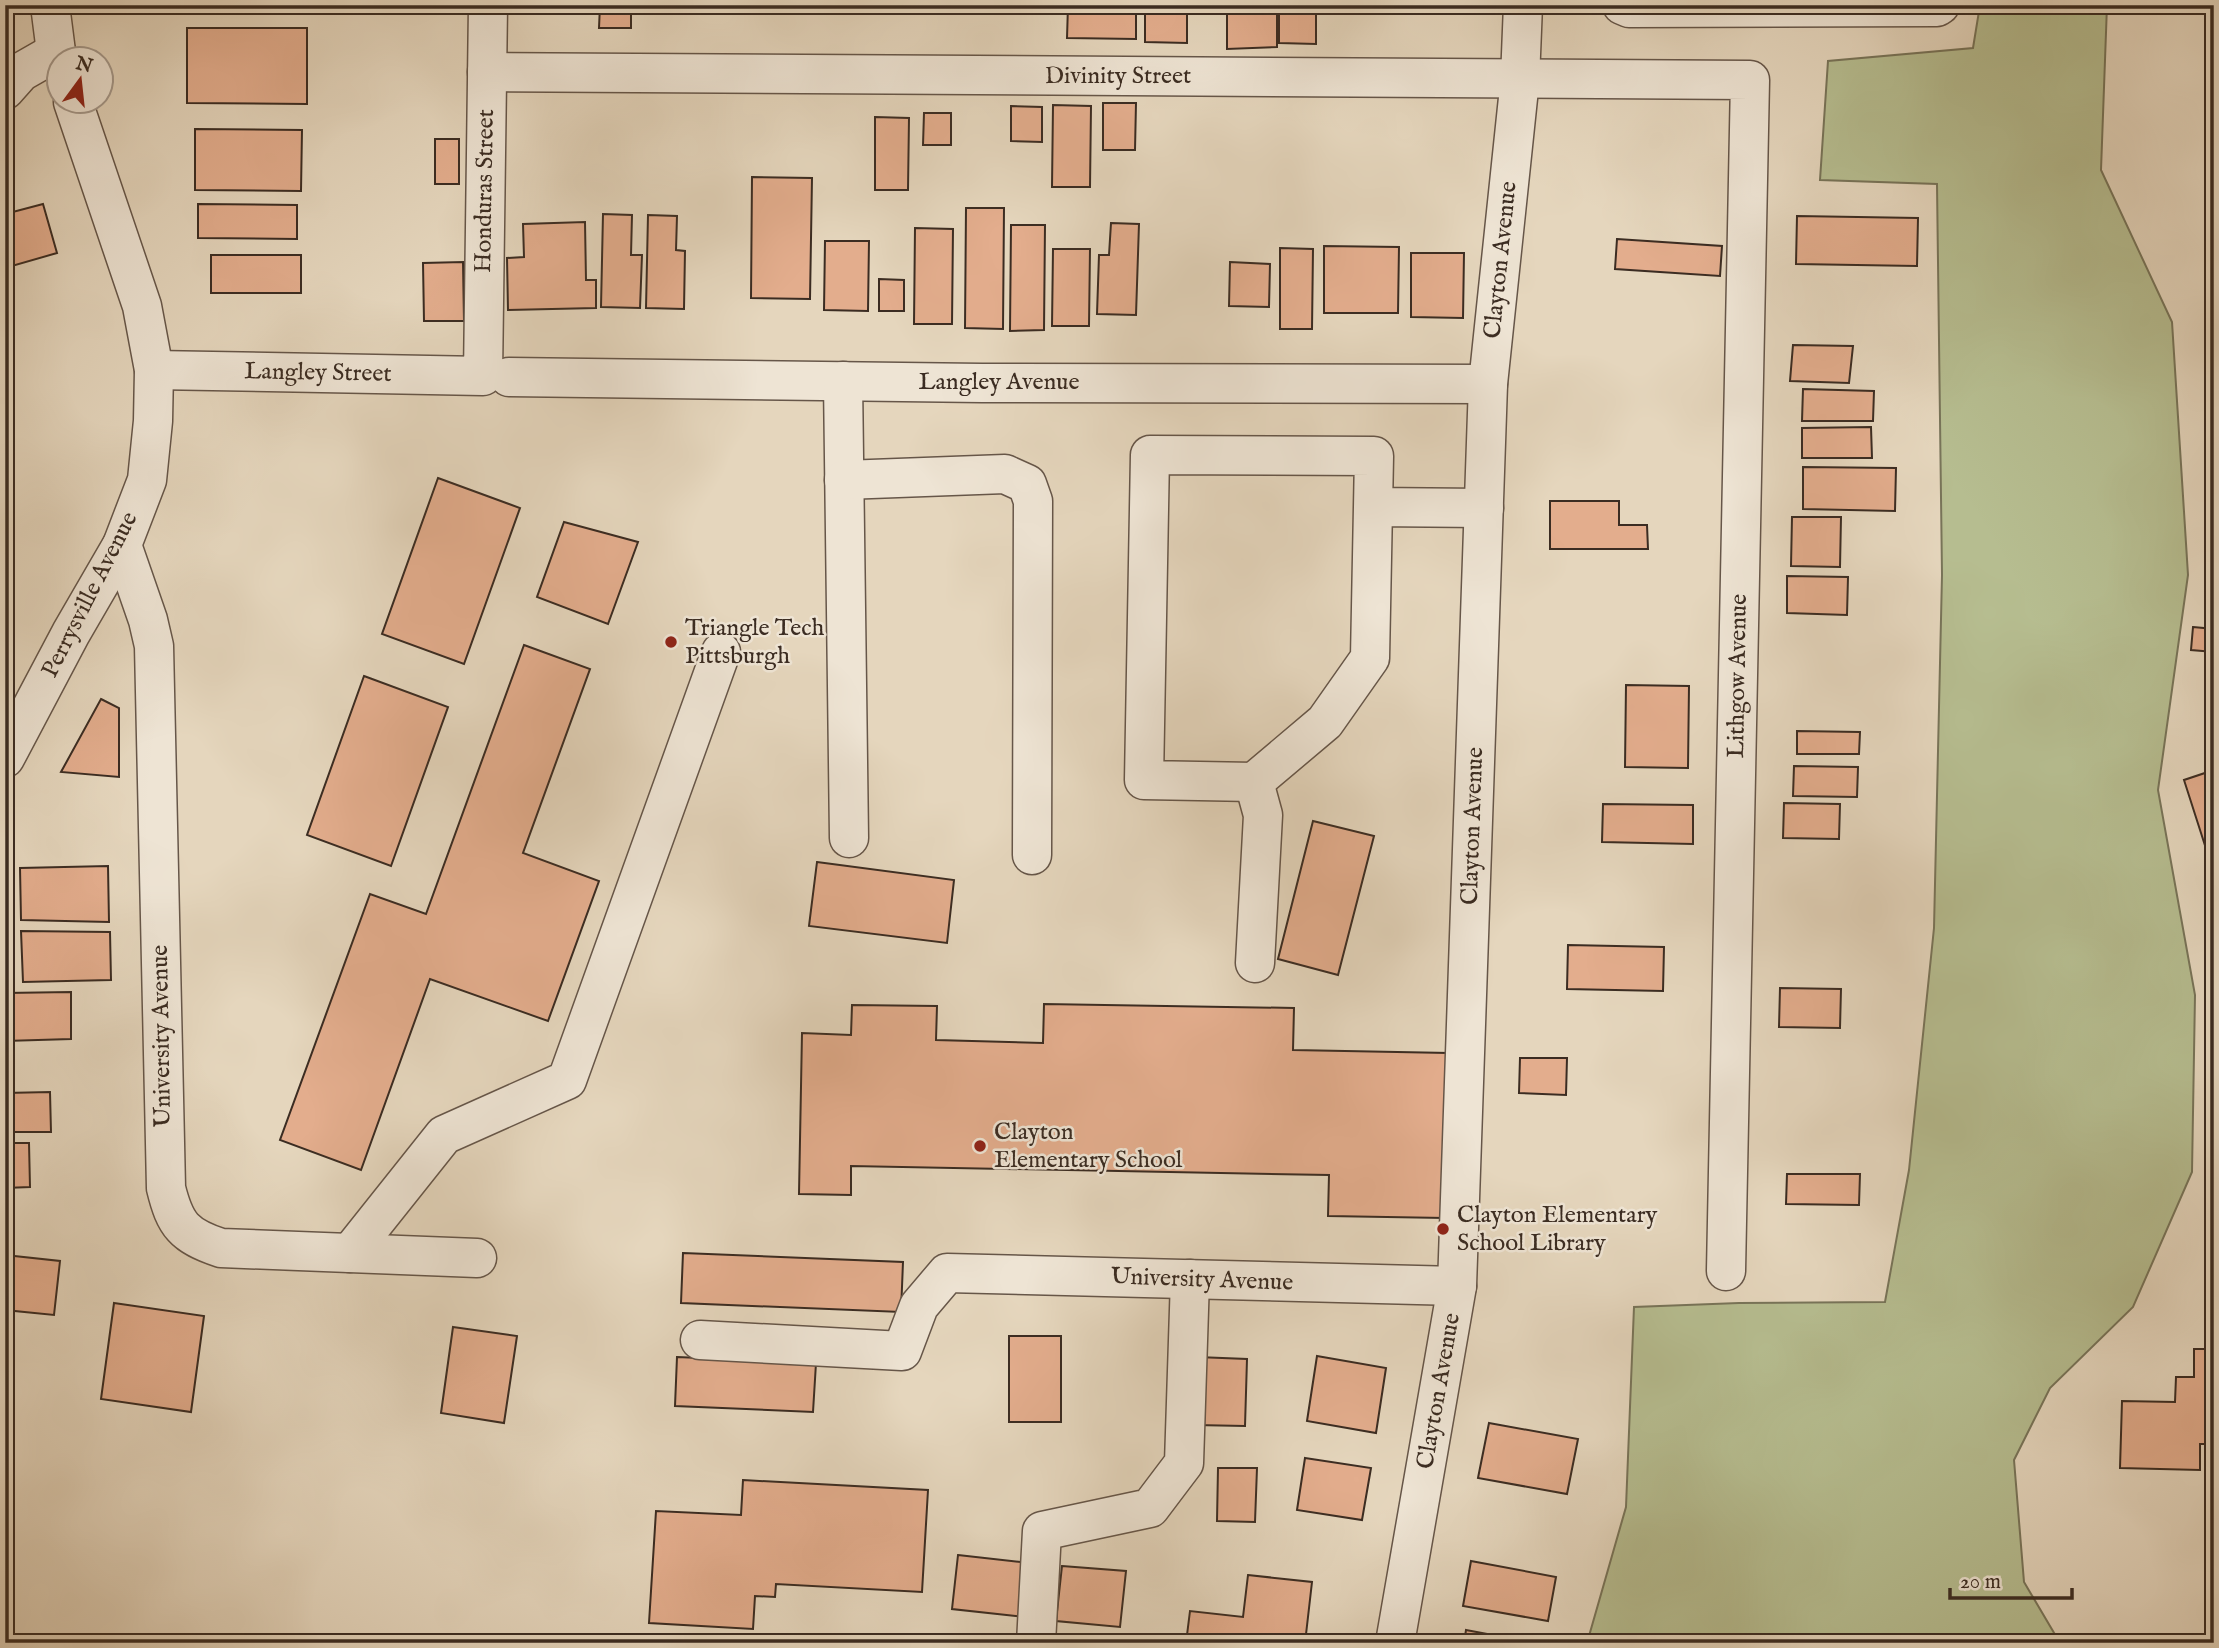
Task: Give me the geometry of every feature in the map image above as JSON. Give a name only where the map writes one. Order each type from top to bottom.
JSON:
[{"type":"street","points":[[50,5],[56,46]]},
{"type":"street","name":"Honduras Street","points":[[488,5],[487,72],[496,377]]},
{"type":"street","name":"Clayton Avenue","points":[[1395,1643],[1457,1286],[1488,384],[1520,79],[1524,5]]},
{"type":"street","points":[[1622,5],[1629,8],[1940,5]]},
{"type":"street","points":[[5,89],[21,72],[46,62]]},
{"type":"street","name":"Divinity Street","points":[[487,72],[1749,80]]},
{"type":"street","name":"Lithgow Avenue","points":[[1726,1271],[1749,80]]},
{"type":"street","name":"Perrysville Avenue","points":[[5,758],[71,633],[122,545],[147,480],[153,421],[154,370],[142,306],[78,116]]},
{"type":"street","name":"Langley Street","points":[[154,370],[496,377]]},
{"type":"street","name":"Langley Avenue","points":[[496,377],[995,383],[1488,384]]},
{"type":"street","points":[[843,381],[849,838]]},
{"type":"street","points":[[1150,455],[1374,456],[1373,507],[1370,658],[1325,722],[1254,782],[1144,780],[1150,455]]},
{"type":"street","points":[[845,480],[1004,474],[1027,484],[1033,501],[1032,855]]},
{"type":"street","points":[[1373,507],[1484,508]]},
{"type":"street","name":"University Avenue","points":[[122,545],[148,620],[154,646],[166,1188],[171,1211],[182,1227],[197,1240],[221,1248],[477,1258]]},
{"type":"street","points":[[350,1253],[444,1135],[567,1080],[720,652]]},
{"type":"street","points":[[1254,782],[1263,815],[1255,963]]},
{"type":"street","name":"University Avenue","points":[[699,1340],[902,1351],[919,1306],[947,1273],[1457,1286]]},
{"type":"street","points":[[1036,1643],[1042,1531],[1150,1508],[1184,1463],[1190,1279]]},
{"type":"green space","points":[[1980,5],[2107,5],[2101,170],[2172,322],[2188,575],[2158,790],[2195,995],[2192,1172],[2133,1307],[2050,1388],[2014,1460],[2024,1582],[2060,1643],[1587,1643],[1626,1507],[1634,1307],[1885,1302],[1909,1170],[1934,928],[1942,575],[1937,184],[1820,180],[1828,61],[1973,48]]},
{"type":"building","points":[[600,5],[631,5],[631,28],[599,28]]},
{"type":"building","points":[[1068,5],[1136,5],[1136,39],[1067,38]]},
{"type":"building","points":[[1145,5],[1187,5],[1187,43],[1145,42]]},
{"type":"building","points":[[1227,5],[1277,5],[1277,47],[1227,49]]},
{"type":"building","points":[[1279,5],[1316,5],[1316,44],[1279,43]]},
{"type":"building","points":[[187,28],[307,28],[307,104],[187,103]]},
{"type":"building","points":[[1103,103],[1136,103],[1135,150],[1103,150]]},
{"type":"building","points":[[1053,105],[1091,106],[1090,187],[1052,187]]},
{"type":"building","points":[[1011,106],[1042,107],[1042,142],[1011,141]]},
{"type":"building","points":[[924,113],[951,113],[951,145],[923,145]]},
{"type":"building","points":[[875,117],[909,118],[908,190],[875,190]]},
{"type":"building","points":[[195,129],[302,130],[301,191],[195,190]]},
{"type":"building","points":[[435,139],[459,139],[459,184],[435,184]]},
{"type":"building","points":[[752,177],[812,178],[810,299],[751,298]]},
{"type":"building","points":[[43,204],[57,253],[5,268],[5,214]]},
{"type":"building","points":[[198,204],[297,205],[297,239],[198,238]]},
{"type":"building","points":[[966,208],[1004,208],[1003,329],[965,328]]},
{"type":"building","points":[[603,214],[632,215],[631,255],[642,255],[640,308],[601,307]]},
{"type":"building","points":[[648,215],[677,216],[676,250],[685,251],[684,309],[646,308]]},
{"type":"building","points":[[1797,216],[1918,218],[1917,266],[1796,264]]},
{"type":"building","points":[[585,222],[586,280],[596,280],[596,308],[508,310],[507,258],[524,257],[523,224]]},
{"type":"building","points":[[1111,223],[1139,224],[1136,315],[1097,314],[1099,255],[1109,255]]},
{"type":"building","points":[[1011,225],[1045,225],[1044,330],[1010,331]]},
{"type":"building","points":[[915,228],[953,229],[952,324],[914,324]]},
{"type":"building","points":[[1617,239],[1722,246],[1720,276],[1615,269]]},
{"type":"building","points":[[825,241],[869,241],[868,311],[824,310]]},
{"type":"building","points":[[1324,246],[1399,247],[1398,313],[1324,313]]},
{"type":"building","points":[[1280,248],[1313,249],[1312,329],[1280,329]]},
{"type":"building","points":[[1053,249],[1090,249],[1089,326],[1052,326]]},
{"type":"building","points":[[1411,253],[1464,253],[1463,318],[1411,317]]},
{"type":"building","points":[[211,255],[301,255],[301,293],[211,293]]},
{"type":"building","points":[[463,262],[464,321],[424,321],[423,263]]},
{"type":"building","points":[[1230,262],[1270,264],[1269,307],[1229,306]]},
{"type":"building","points":[[879,279],[904,280],[904,311],[879,311]]},
{"type":"building","points":[[1793,345],[1853,346],[1849,383],[1790,381]]},
{"type":"building","points":[[1803,389],[1874,391],[1873,421],[1802,421]]},
{"type":"building","points":[[1871,427],[1872,458],[1802,458],[1802,428]]},
{"type":"building","points":[[1803,467],[1896,468],[1895,511],[1803,509]]},
{"type":"building","points":[[438,478],[520,508],[464,664],[382,634]]},
{"type":"building","points":[[1550,501],[1619,501],[1619,525],[1647,525],[1648,549],[1550,549]]},
{"type":"building","points":[[1792,517],[1841,517],[1840,567],[1791,566]]},
{"type":"building","points":[[564,522],[638,542],[608,624],[537,597]]},
{"type":"building","points":[[1787,576],[1848,577],[1847,615],[1787,613]]},
{"type":"building","points":[[2193,627],[2214,629],[2214,652],[2191,650]]},
{"type":"building","points":[[524,645],[590,669],[523,853],[599,881],[548,1021],[430,979],[361,1170],[280,1140],[370,894],[426,914]]},
{"type":"building","points":[[364,676],[448,707],[391,866],[307,835]]},
{"type":"building","points":[[1626,685],[1689,686],[1688,768],[1625,767]]},
{"type":"building","points":[[101,699],[119,708],[119,777],[61,772]]},
{"type":"building","points":[[1797,731],[1860,732],[1859,754],[1797,754]]},
{"type":"building","points":[[1794,766],[1858,767],[1857,797],[1793,796]]},
{"type":"building","points":[[2214,770],[2214,856],[2209,858],[2184,780]]},
{"type":"building","points":[[1784,803],[1840,804],[1839,839],[1783,838]]},
{"type":"building","points":[[1603,804],[1693,805],[1693,844],[1602,842]]},
{"type":"building","points":[[1313,821],[1374,836],[1338,975],[1278,959]]},
{"type":"building","points":[[817,862],[954,880],[947,943],[809,926]]},
{"type":"building","points":[[108,866],[109,922],[21,920],[20,868]]},
{"type":"building","points":[[21,931],[110,932],[111,980],[23,982]]},
{"type":"building","points":[[1568,945],[1664,947],[1663,991],[1567,989]]},
{"type":"building","points":[[1780,988],[1841,989],[1840,1028],[1779,1027]]},
{"type":"building","points":[[71,992],[71,1039],[5,1041],[5,993]]},
{"type":"building","points":[[1044,1004],[1294,1008],[1293,1050],[1449,1053],[1445,1218],[1328,1216],[1329,1175],[851,1166],[851,1195],[799,1194],[802,1033],[851,1035],[852,1005],[937,1006],[936,1040],[1043,1043]]},
{"type":"building","points":[[1520,1058],[1567,1058],[1566,1095],[1519,1093]]},
{"type":"building","points":[[50,1092],[51,1132],[5,1132],[5,1093]]},
{"type":"building","points":[[5,1143],[29,1143],[30,1187],[5,1188]]},
{"type":"building","points":[[1787,1174],[1860,1174],[1859,1205],[1786,1204]]},
{"type":"building","points":[[683,1253],[903,1262],[901,1312],[681,1303]]},
{"type":"building","points":[[5,1255],[60,1261],[54,1315],[5,1310]]},
{"type":"building","points":[[114,1303],[204,1316],[191,1412],[101,1399]]},
{"type":"building","points":[[453,1327],[517,1336],[504,1423],[441,1413]]},
{"type":"building","points":[[1009,1336],[1061,1336],[1061,1422],[1009,1422]]},
{"type":"building","points":[[2194,1349],[2211,1349],[2209,1444],[2200,1444],[2200,1470],[2120,1468],[2122,1401],[2175,1402],[2176,1377],[2194,1377]]},
{"type":"building","points":[[1317,1356],[1386,1368],[1376,1433],[1307,1421]]},
{"type":"building","points":[[677,1357],[816,1363],[813,1412],[675,1406]]},
{"type":"building","points":[[1197,1357],[1247,1359],[1245,1426],[1195,1425]]},
{"type":"building","points":[[1489,1423],[1578,1439],[1567,1494],[1478,1478]]},
{"type":"building","points":[[1305,1458],[1371,1468],[1362,1520],[1297,1510]]},
{"type":"building","points":[[1218,1468],[1257,1468],[1255,1522],[1217,1521]]},
{"type":"building","points":[[743,1480],[928,1490],[922,1592],[776,1584],[775,1597],[755,1596],[753,1629],[649,1623],[656,1511],[741,1515]]},
{"type":"building","points":[[958,1555],[1030,1563],[1025,1617],[952,1609]]},
{"type":"building","points":[[1471,1561],[1556,1577],[1548,1621],[1463,1606]]},
{"type":"building","points":[[1062,1566],[1126,1571],[1120,1627],[1056,1621]]},
{"type":"building","points":[[1248,1575],[1312,1582],[1305,1643],[1186,1643],[1190,1611],[1243,1617]]},
{"type":"building","points":[[1466,1630],[1535,1643],[1464,1643]]},
{"type":"place","name":"Triangle Tech Pittsburgh","points":[[671,642]]},
{"type":"place","name":"Clayton Elementary School","points":[[980,1146]]},
{"type":"place","name":"Clayton Elementary School Library","points":[[1443,1229]]}]
